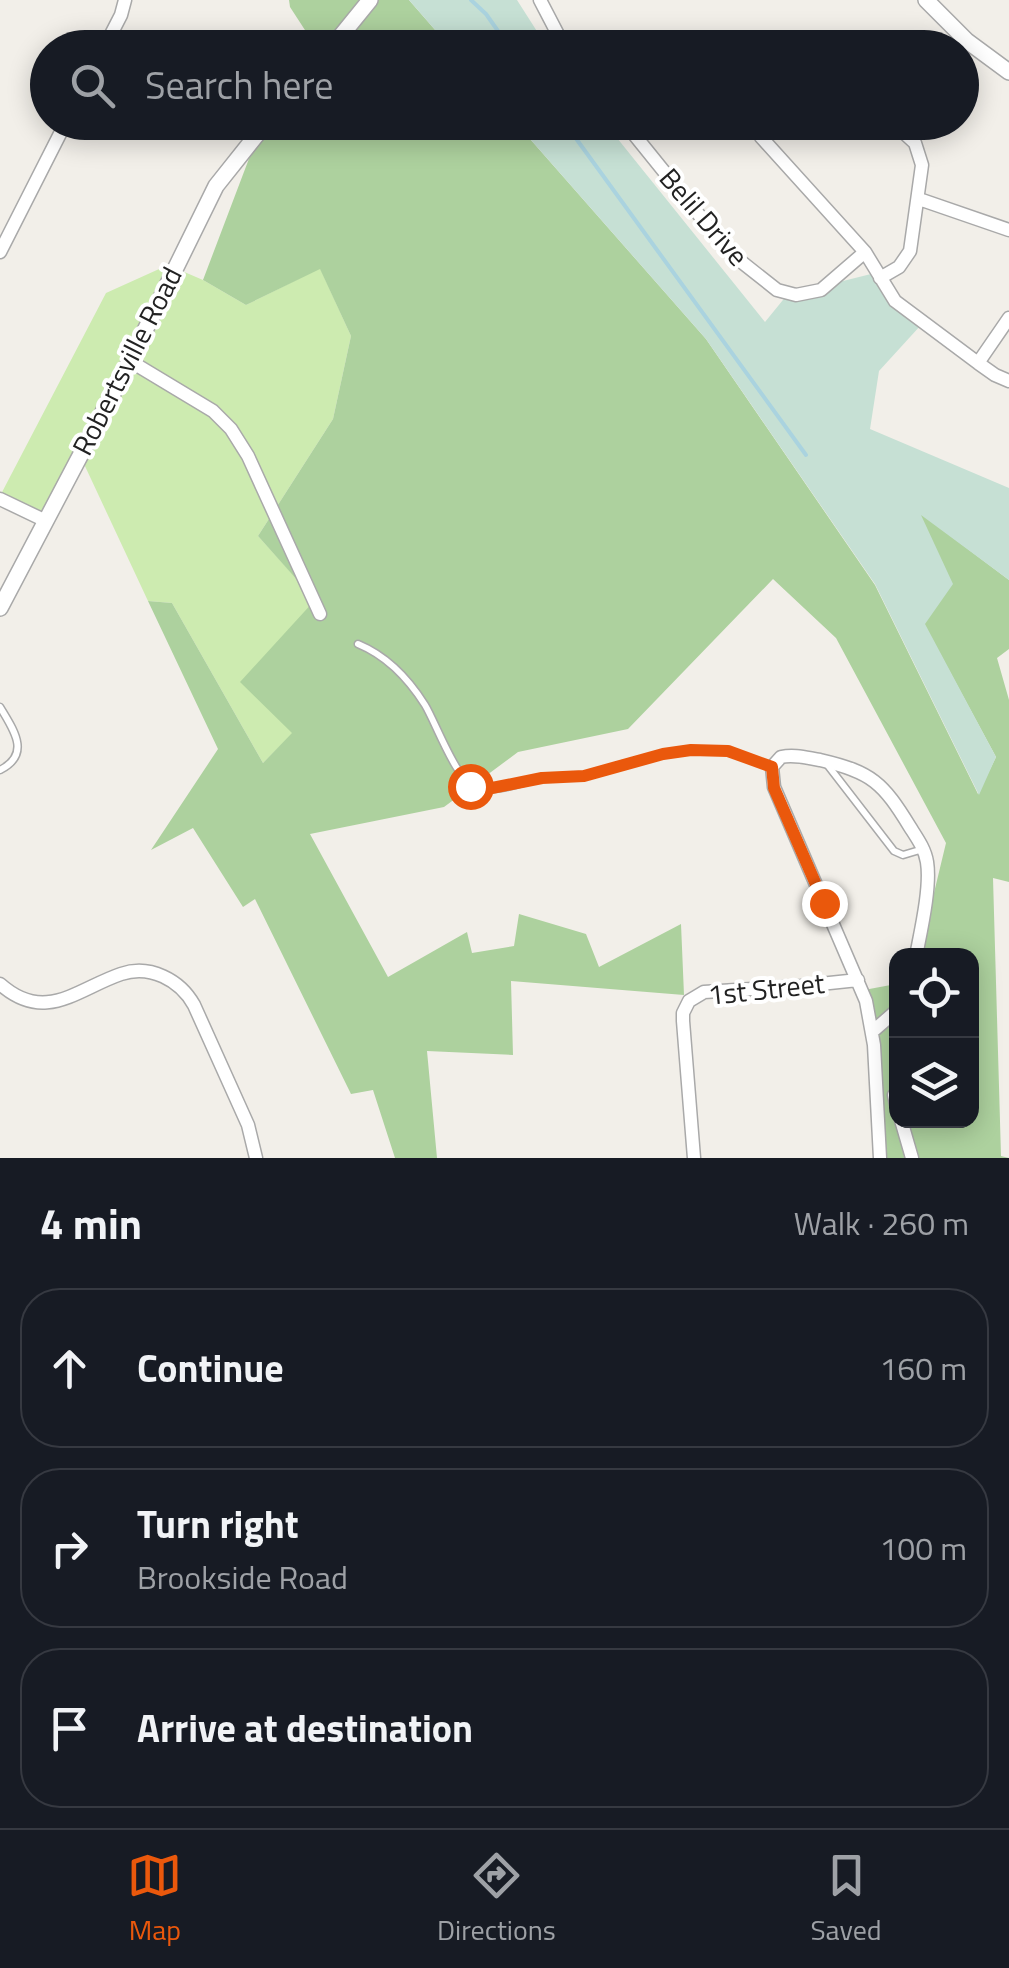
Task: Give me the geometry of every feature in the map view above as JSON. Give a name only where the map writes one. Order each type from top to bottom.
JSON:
[{"type":"street","points":[[113,30],[125,0]]},
{"type":"street","points":[[346,30],[370,0]]},
{"type":"street","points":[[540,0],[556,30]]},
{"type":"street","points":[[926,0],[957,30]]},
{"type":"street","points":[[979,49],[1009,72]]},
{"type":"street","points":[[0,252],[57,140]]},
{"type":"street","name":"Robertsville Road","points":[[0,608],[130,361],[216,186],[253,140]]},
{"type":"street","name":"Belil Drive","points":[[638,140],[728,252],[777,290],[796,294],[821,290],[864,252]]},
{"type":"street","points":[[764,140],[864,252],[895,301],[995,375],[1009,381]]},
{"type":"street","points":[[878,274],[900,267],[910,252],[922,164],[912,140]]},
{"type":"street","points":[[918,199],[1009,230]]},
{"type":"street","points":[[978,363],[1009,318]]},
{"type":"street","points":[[130,361],[213,410],[231,429],[248,456],[320,614]]},
{"type":"street","points":[[0,499],[46,521]]},
{"type":"street","points":[[880,1158],[872,1032],[866,1001],[774,788],[772,767],[776,762],[788,756],[853,769],[876,781],[892,799],[924,849],[928,872],[917,948]]},
{"type":"street","points":[[0,984],[14,995],[44,1003],[63,1001],[132,972],[145,972],[180,986],[194,1005],[248,1125],[256,1158]]},
{"type":"street","name":"1st Street","points":[[694,1158],[684,1012],[689,1001],[704,992],[858,980]]},
{"type":"street","points":[[872,1032],[889,1017]]},
{"type":"street","points":[[903,1128],[912,1158]]},
{"type":"lane","points":[[358,644],[382,655],[405,678],[425,704],[470,786],[482,790],[542,778],[584,776],[691,750],[728,751],[772,767]]},
{"type":"lane","points":[[0,707],[18,737],[16,756],[0,770]]},
{"type":"lane","points":[[825,762],[894,851],[903,855],[924,849]]},
{"type":"green space","points":[[289,0],[409,0],[435,30],[305,30]]},
{"type":"green space","points":[[409,0],[517,0],[536,30],[435,30]]},
{"type":"green space","points":[[263,140],[531,140],[706,339],[875,585],[978,794],[996,757],[924,624],[920,513],[1009,580],[1009,649],[997,658],[1009,700],[1009,882],[993,878],[1001,1156],[1009,1158],[880,1158],[864,990],[889,985],[889,1128],[979,1128],[979,948],[921,948],[946,843],[836,638],[773,579],[628,729],[518,752],[444,807],[310,834],[388,977],[467,932],[472,953],[514,946],[519,914],[586,934],[599,967],[681,924],[684,995],[511,981],[513,1055],[427,1051],[437,1158],[395,1158],[373,1090],[351,1094],[255,899],[243,907],[193,828],[151,850],[218,749],[148,601],[172,603],[263,763],[292,733],[240,682],[315,600],[258,536],[333,419],[351,336],[320,269],[246,305],[203,280],[250,156]]},
{"type":"green space","points":[[531,140],[619,140],[765,322],[787,295],[875,273],[921,325],[879,371],[870,429],[1009,488],[1009,580],[921,515],[953,584],[925,624],[996,757],[979,795],[875,584],[706,339]]},
{"type":"green space","points":[[168,265],[246,305],[320,268],[351,336],[333,419],[258,536],[316,600],[292,734],[263,763],[172,603],[148,601],[84,464],[49,527],[0,496],[106,293]]},
{"type":"waterway","points":[[471,0],[497,30]]},
{"type":"waterway","points":[[577,140],[806,455]]},
{"type":"route","points":[[470,786],[482,790],[542,778],[584,776],[677,751],[714,749],[746,756],[772,767],[774,788],[824,903]]}]
